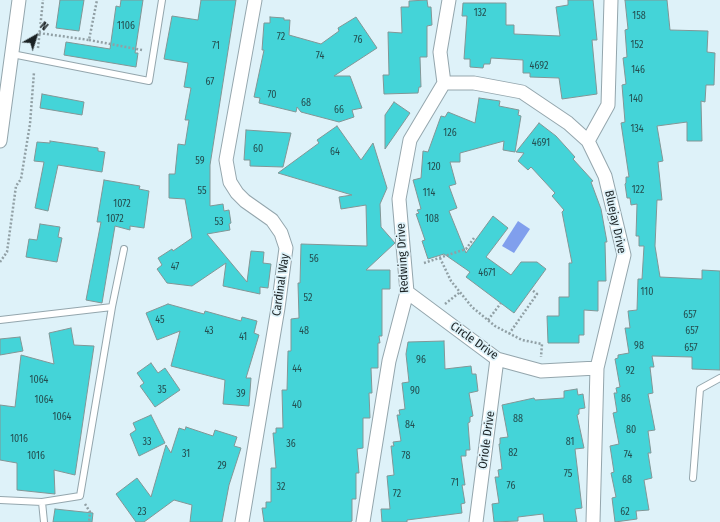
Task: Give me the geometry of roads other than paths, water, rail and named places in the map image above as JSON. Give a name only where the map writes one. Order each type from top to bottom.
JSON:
[{"type":"street","points":[[0,141],[19,0]]},
{"type":"street","name":"Cardinal Way","points":[[242,522],[278,308],[286,248],[281,233],[272,220],[245,201],[237,193],[230,182],[226,160],[254,0]]},
{"type":"street","points":[[449,0],[440,52],[444,83],[474,83],[522,92],[568,123],[588,141],[608,105],[611,0]]},
{"type":"street","name":"Redwing Drive","points":[[363,522],[389,361],[406,292],[399,199],[410,140],[444,83]]},
{"type":"street","name":"Bluejay Drive","points":[[588,141],[605,176],[624,255],[597,368],[592,522]]},
{"type":"street","name":"Circle Drive","points":[[406,292],[497,359],[541,372],[597,368]]},
{"type":"street","name":"Oriole Drive","points":[[476,522],[497,359]]},
{"type":"lane","points":[[12,54],[149,81],[162,0]]},
{"type":"lane","points":[[0,500],[42,502],[80,496],[112,307],[124,250]]},
{"type":"lane","points":[[0,320],[112,307]]},
{"type":"lane","points":[[693,478],[700,389],[720,378]]},
{"type":"lane","points":[[42,502],[44,522]]},
{"type":"water","points":[[518,221],[530,229],[514,253],[502,246]]}]
